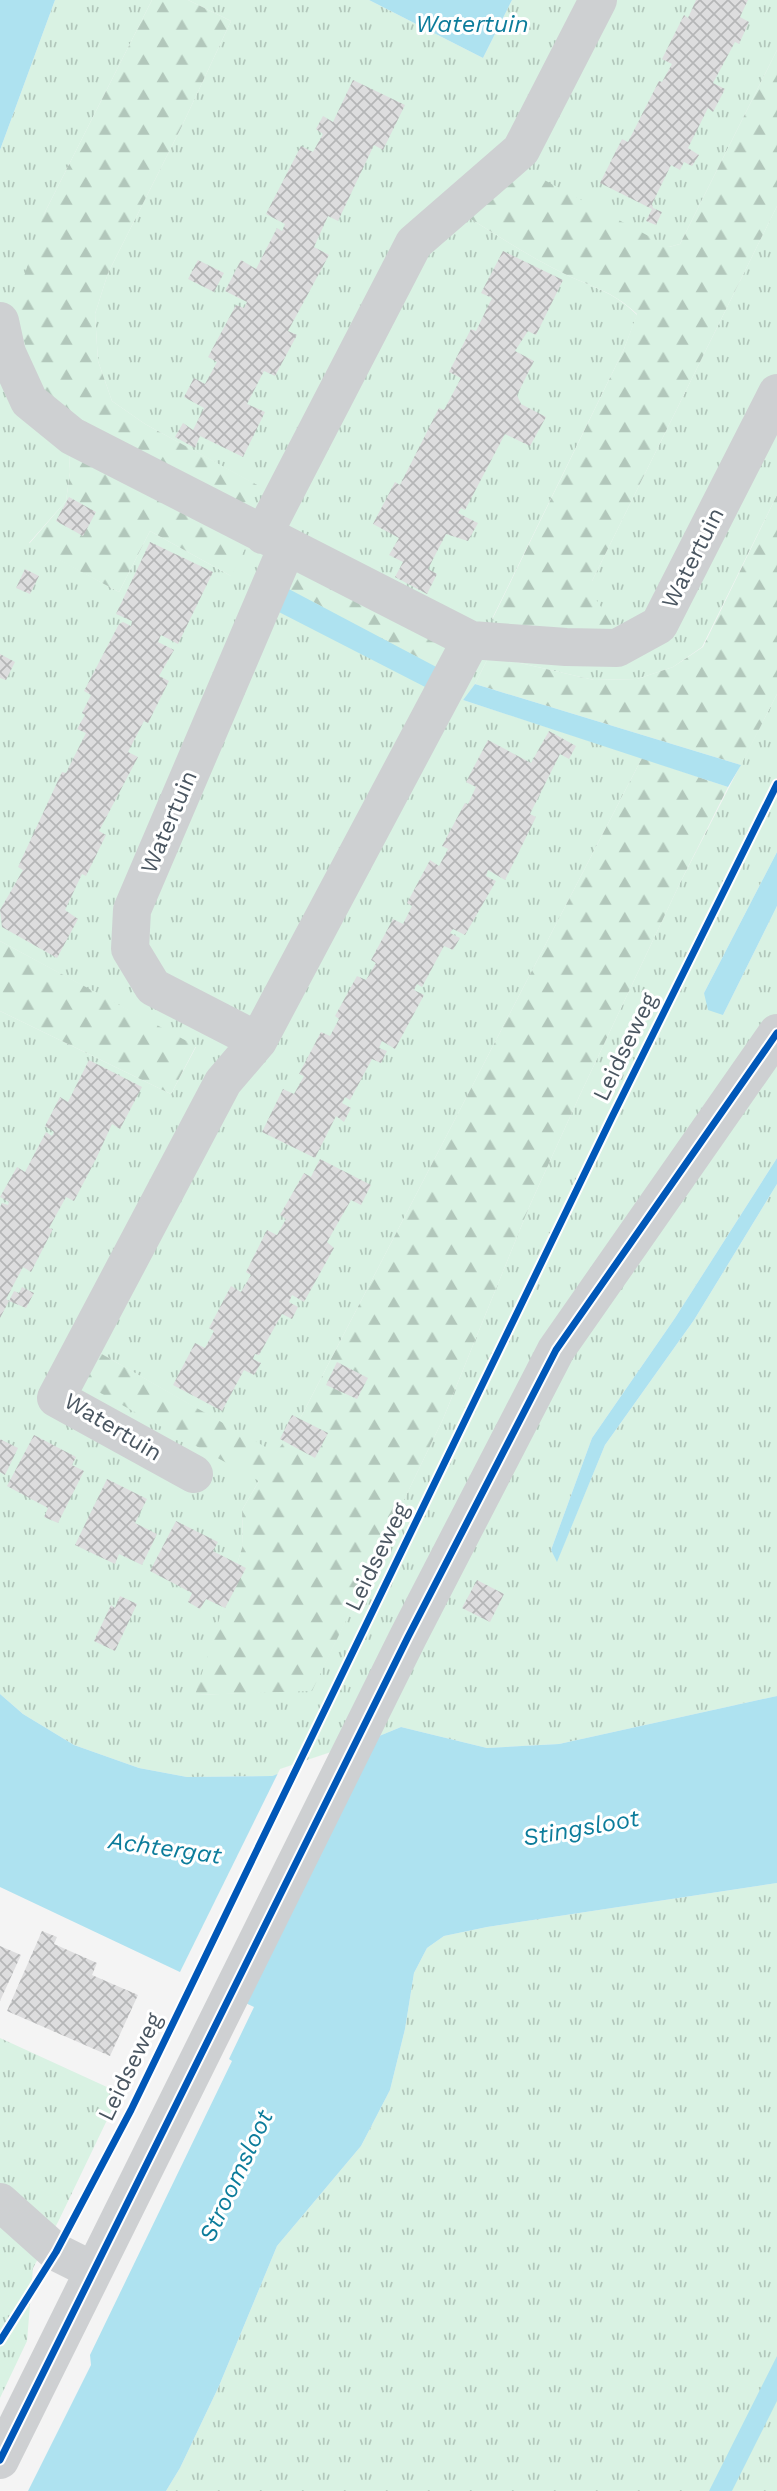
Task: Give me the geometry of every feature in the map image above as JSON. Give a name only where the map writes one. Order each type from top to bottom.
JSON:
[{"type":"street","name":"Watertuin","points":[[258,1041],[153,987],[130,949],[132,909],[275,541],[414,243],[521,150],[598,0]]},
{"type":"street","name":"Watertuin","points":[[0,321],[7,353],[29,401],[72,436],[471,640],[617,648],[659,625],[777,393]]},
{"type":"street","name":"Watertuin","points":[[194,1474],[56,1398],[223,1082],[258,1041],[471,640]]},
{"type":"street","points":[[0,2460],[408,1637],[555,1350],[777,1033]]},
{"type":"street","points":[[0,2202],[56,2252],[92,2270]]},
{"type":"green space","points":[[55,0],[152,0],[43,216],[49,414],[260,487],[145,424],[112,401],[98,361],[95,314],[108,273],[231,21],[188,0],[369,0],[483,58],[512,0],[777,0],[777,50],[680,244],[669,247],[466,216],[537,259],[610,294],[637,315],[624,349],[492,619],[592,593],[592,581],[777,206],[777,495],[702,647],[673,667],[637,679],[594,680],[489,656],[475,684],[463,700],[642,758],[302,1415],[276,1454],[86,1345],[259,1481],[242,1510],[243,1545],[196,1695],[312,1690],[443,1419],[530,1205],[579,1097],[680,883],[777,694],[777,852],[704,993],[723,1015],[777,906],[777,1158],[675,1318],[592,1438],[551,1550],[557,1561],[605,1445],[694,1320],[777,1184],[777,1696],[559,1744],[487,1748],[401,1727],[272,1776],[187,1777],[139,1768],[74,1745],[23,1714],[0,1694],[0,1011],[171,1094],[196,1047],[0,941],[0,150]],"holes":[[[69,453],[231,576],[150,531],[119,592],[29,543],[66,501],[70,472]]]},
{"type":"green space","points":[[152,0],[188,0],[231,21],[108,273],[95,314],[98,361],[112,401],[145,424],[261,487],[241,506],[49,414],[20,326],[22,283],[43,216]]},
{"type":"green space","points":[[777,50],[777,206],[592,581],[592,593],[614,627],[591,634],[552,637],[492,620],[624,349],[637,314],[610,294],[549,266],[466,216],[522,168],[669,247],[680,244]]},
{"type":"green space","points":[[69,452],[247,545],[231,576],[150,531],[119,592],[29,544],[66,501],[70,472]]},
{"type":"green space","points":[[777,495],[777,694],[741,765],[475,684],[489,656],[594,680],[637,679],[673,667],[703,647]]},
{"type":"green space","points":[[295,566],[453,649],[442,670],[285,587]]},
{"type":"green space","points":[[642,758],[728,787],[680,883],[530,1205],[443,1419],[312,1691],[195,1695],[243,1545],[242,1510],[259,1481],[68,1375],[86,1345],[276,1453],[302,1415]]},
{"type":"green space","points":[[0,941],[196,1046],[171,1094],[0,1011]]},
{"type":"green space","points":[[777,1883],[777,2491],[166,2491],[180,2468],[219,2386],[277,2246],[361,2146],[390,2090],[405,2029],[414,1973],[427,1948],[444,1936],[487,1927]]},
{"type":"green space","points":[[0,2038],[120,2093],[33,2268],[27,2341],[0,2398]]},
{"type":"water","points":[[0,0],[55,0],[0,150]]},
{"type":"water","name":"Watertuin","points":[[369,0],[512,0],[483,58]]},
{"type":"water","points":[[285,587],[442,670],[431,690],[275,610]]},
{"type":"water","points":[[475,684],[741,765],[728,787],[463,700]]},
{"type":"water","points":[[777,852],[777,906],[723,1015],[708,1010],[704,993]]},
{"type":"water","points":[[777,1158],[777,1184],[694,1320],[605,1445],[557,1562],[551,1550],[592,1438],[675,1318]]},
{"type":"water","points":[[0,1694],[23,1714],[74,1745],[139,1768],[187,1777],[272,1776],[401,1727],[487,1748],[559,1744],[777,1696],[777,1883],[487,1927],[444,1936],[427,1948],[414,1973],[405,2029],[390,2090],[361,2146],[277,2246],[219,2386],[180,2468],[166,2491],[28,2491],[91,2365],[90,2355],[232,2061],[229,2059],[254,2007],[0,1887]]},
{"type":"water","points":[[777,2356],[777,2401],[732,2491],[709,2491]]},
{"type":"pier","points":[[331,1752],[245,2007],[179,1974],[280,1769]]},
{"type":"building","points":[[696,0],[748,0],[740,17],[749,22],[739,44],[735,42],[713,83],[725,89],[713,112],[708,108],[688,148],[699,155],[692,166],[684,162],[680,170],[671,165],[652,204],[653,208],[662,212],[656,225],[646,221],[652,209],[600,183],[622,139],[628,142],[659,81],[662,82],[672,64],[662,59],[684,15],[688,18]]},
{"type":"building","points":[[353,80],[405,105],[383,150],[374,145],[338,221],[328,216],[314,247],[329,255],[288,331],[297,335],[275,376],[264,371],[247,404],[265,412],[243,457],[200,436],[195,448],[175,437],[183,423],[193,430],[204,408],[184,397],[194,378],[205,384],[217,362],[208,357],[236,305],[244,308],[247,302],[225,291],[241,260],[256,269],[277,228],[282,231],[285,224],[266,214],[301,146],[313,152],[323,134],[316,129],[323,116],[333,122]]},
{"type":"building","points":[[503,251],[563,280],[536,335],[528,331],[515,351],[534,361],[517,395],[521,404],[546,417],[530,446],[505,434],[465,510],[461,508],[458,513],[478,523],[468,541],[446,534],[428,569],[437,574],[427,594],[395,577],[403,562],[389,555],[399,538],[373,524],[395,482],[400,485],[439,408],[444,410],[461,378],[449,372],[471,329],[476,331],[492,298],[481,293]]},
{"type":"building","points":[[198,260],[224,273],[214,292],[188,279]]},
{"type":"building","points":[[69,497],[96,512],[83,536],[56,521]]},
{"type":"building","points":[[150,542],[213,572],[178,644],[161,635],[158,642],[174,650],[159,676],[169,681],[148,723],[144,721],[128,752],[138,757],[99,831],[106,835],[86,876],[82,874],[65,910],[78,919],[57,958],[2,927],[0,910],[23,870],[18,867],[62,772],[66,773],[86,733],[77,729],[91,695],[84,691],[119,624],[123,622],[131,626],[132,621],[116,614]]},
{"type":"building","points":[[25,569],[39,576],[30,594],[16,588]]},
{"type":"building","points":[[0,654],[15,662],[6,680],[0,678]]},
{"type":"building","points":[[549,731],[576,746],[569,759],[560,754],[530,814],[536,817],[505,880],[488,870],[486,876],[496,881],[465,935],[453,929],[450,933],[460,938],[453,950],[444,946],[422,987],[417,984],[414,990],[424,995],[395,1049],[382,1041],[379,1048],[387,1051],[381,1063],[372,1059],[350,1100],[345,1097],[342,1103],[351,1108],[344,1122],[336,1116],[315,1158],[262,1132],[283,1089],[294,1094],[304,1076],[299,1074],[321,1032],[330,1036],[339,1019],[335,1016],[357,976],[366,980],[376,963],[371,960],[393,919],[403,924],[412,906],[407,903],[430,860],[439,866],[448,849],[442,846],[476,787],[466,782],[488,740],[531,763]]},
{"type":"building","points":[[89,1060],[142,1087],[120,1129],[112,1124],[74,1201],[66,1197],[49,1228],[53,1229],[31,1272],[23,1267],[6,1299],[9,1301],[0,1318],[0,1207],[2,1203],[8,1205],[9,1202],[0,1197],[17,1167],[25,1172],[46,1132],[52,1136],[54,1132],[45,1126],[60,1097],[68,1102]]},
{"type":"building","points":[[320,1159],[371,1185],[361,1205],[351,1200],[327,1242],[334,1248],[304,1302],[292,1295],[289,1302],[298,1307],[292,1319],[282,1314],[259,1355],[255,1354],[253,1359],[261,1363],[254,1375],[244,1370],[222,1411],[173,1385],[195,1343],[205,1348],[214,1331],[209,1328],[231,1286],[241,1292],[251,1275],[246,1272],[267,1230],[277,1235],[286,1219],[280,1215],[304,1173],[311,1177]]},
{"type":"building","points":[[22,1287],[34,1293],[26,1308],[9,1301],[14,1291],[19,1293]]},
{"type":"building","points":[[337,1362],[368,1378],[357,1399],[326,1385]]},
{"type":"building","points":[[292,1415],[328,1433],[315,1458],[280,1439]]},
{"type":"building","points":[[34,1435],[76,1457],[72,1465],[84,1471],[58,1523],[44,1517],[48,1508],[7,1486]]},
{"type":"building","points":[[0,1439],[18,1448],[5,1475],[0,1472]]},
{"type":"building","points":[[107,1479],[147,1499],[135,1523],[157,1534],[142,1565],[119,1554],[115,1564],[75,1545]]},
{"type":"building","points":[[176,1521],[218,1542],[213,1551],[246,1568],[225,1608],[206,1599],[200,1609],[188,1602],[192,1593],[150,1571]]},
{"type":"building","points":[[477,1580],[504,1594],[490,1622],[462,1608]]},
{"type":"building","points":[[120,1596],[137,1604],[115,1651],[94,1641],[111,1605],[115,1608]]},
{"type":"building","points":[[42,1931],[57,1937],[54,1944],[97,1963],[92,1975],[138,1995],[110,2056],[7,2011]]},
{"type":"building","points":[[0,1946],[21,1955],[0,2001]]},
{"type":"cycle path","name":"Leidseweg","points":[[0,2341],[56,2252],[131,2110],[612,1117],[777,784]]},
{"type":"cycle path","points":[[0,2460],[408,1637],[556,1350],[777,1033]]},
{"type":"water label","name":"Stingsloot","points":[[581,1828]]},
{"type":"water label","name":"Achtergat","points":[[165,1848]]},
{"type":"water label","name":"Stroomsloot","points":[[236,2176]]}]
